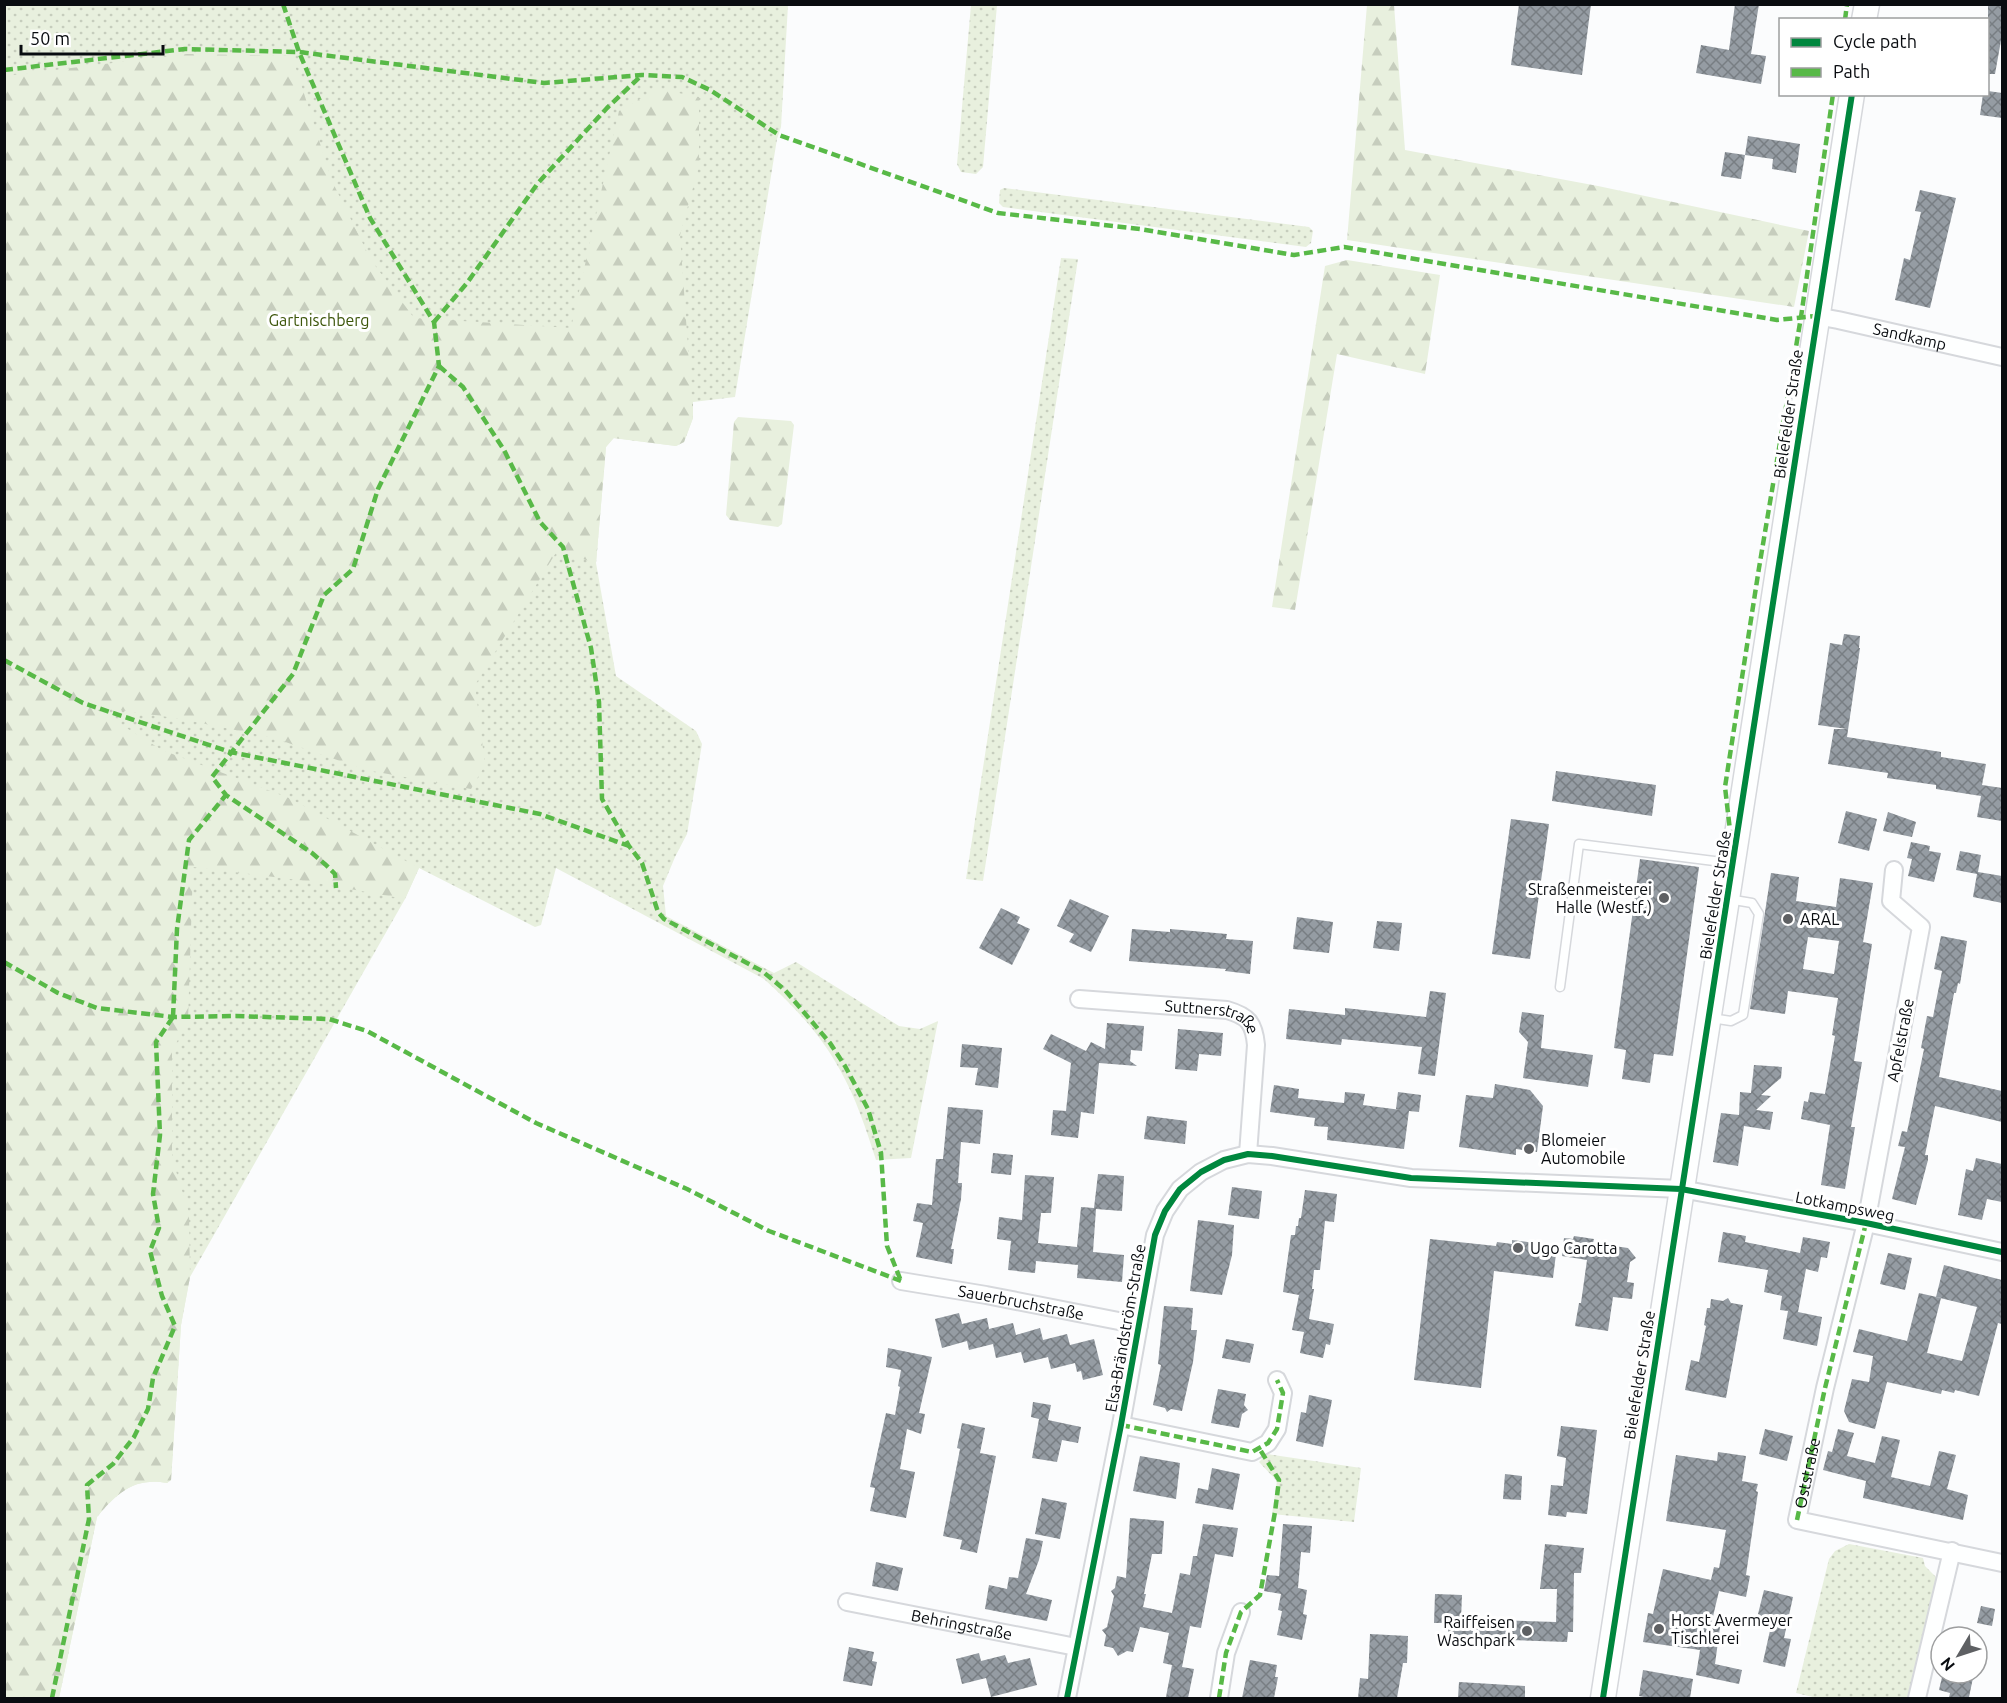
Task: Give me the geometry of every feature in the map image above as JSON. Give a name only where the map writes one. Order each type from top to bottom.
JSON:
[{"type":"street","name":"Bielefelder Straße","points":[[1603,1698],[1852,96]]},
{"type":"street","name":"Sandkamp","points":[[1816,316],[2002,357]]},
{"type":"street","name":"Apfelstraße","points":[[1866,1223],[1922,927],[1891,902],[1894,870]]},
{"type":"street","name":"Suttnerstraße","points":[[1079,999],[1227,1010],[1249,1021],[1255,1032],[1256,1045],[1248,1154]]},
{"type":"street","name":"Elsa-Brändström-Straße","points":[[1067,1698],[1121,1425],[1155,1235],[1165,1211],[1180,1189],[1201,1172],[1224,1160],[1248,1154],[1411,1178],[1681,1189]]},
{"type":"street","name":"Lotkampsweg","points":[[1681,1189],[1866,1223],[2002,1252]]},
{"type":"street","name":"Oststraße","points":[[1866,1223],[1825,1388],[1797,1520],[2002,1563]]},
{"type":"street","name":"Sauerbruchstraße","points":[[901,1281],[986,1295],[1139,1326]]},
{"type":"street","points":[[1121,1425],[1252,1452],[1268,1443],[1277,1429],[1282,1393],[1277,1380]]},
{"type":"street","points":[[1917,1698],[1952,1551]]},
{"type":"street","name":"Behringstraße","points":[[847,1602],[1076,1647]]},
{"type":"street","points":[[1219,1698],[1226,1653],[1241,1612]]},
{"type":"lane","points":[[1560,987],[1579,844],[1734,864]]},
{"type":"lane","points":[[1710,1018],[1731,1021],[1743,1015],[1759,914],[1752,903],[1728,899]]},
{"type":"green space","name":"Gartnischberg","points":[[5,5],[788,5],[781,127],[777,139],[735,397],[693,402],[693,418],[684,442],[676,446],[613,438],[606,447],[596,563],[616,676],[696,731],[702,744],[687,834],[663,886],[666,916],[774,973],[796,962],[899,1026],[920,1029],[938,1021],[911,1158],[876,1160],[856,1103],[833,1057],[786,999],[764,979],[556,868],[541,925],[535,927],[419,868],[405,899],[190,1277],[181,1325],[171,1480],[167,1483],[145,1482],[127,1489],[119,1494],[97,1517],[59,1698],[5,1698]]},
{"type":"green space","points":[[971,5],[997,5],[983,167],[976,174],[961,172],[957,164]]},
{"type":"green space","points":[[1367,5],[1394,5],[1405,150],[1598,186],[1809,231],[1794,307],[1347,240]]},
{"type":"green space","name":"Gartnischberg","points":[[187,54],[292,56],[332,181],[371,260],[414,318],[571,328],[619,111],[658,89],[699,97],[699,166],[680,235],[693,418],[684,442],[676,446],[614,438],[606,447],[596,563],[557,551],[475,685],[485,765],[471,789],[366,770],[274,738],[182,719],[91,706],[162,750],[289,798],[419,868],[405,899],[306,881],[193,867],[188,1021],[172,1051],[172,1158],[189,1213],[190,1277],[181,1325],[171,1480],[167,1483],[145,1482],[127,1489],[119,1494],[97,1517],[59,1698],[5,1698],[5,76]]},
{"type":"green space","points":[[1004,188],[1309,227],[1313,231],[1311,243],[1306,247],[1003,207],[999,203],[1000,190]]},
{"type":"green space","points":[[1061,258],[1078,259],[983,881],[966,879]]},
{"type":"green space","points":[[1347,260],[1440,275],[1425,374],[1337,354],[1295,610],[1272,607],[1325,266]]},
{"type":"green space","points":[[738,417],[791,421],[794,425],[782,524],[778,527],[730,520],[726,515],[734,422]]},
{"type":"green space","points":[[1267,1454],[1361,1468],[1354,1522],[1272,1514],[1277,1481],[1259,1462]]},
{"type":"green space","points":[[1849,1544],[1923,1558],[1925,1566],[1937,1578],[1908,1698],[1817,1698],[1796,1693],[1829,1559],[1835,1551]]},
{"type":"building","points":[[1519,4],[1591,4],[1582,75],[1511,65]]},
{"type":"building","points":[[1735,4],[1759,4],[1751,54],[1766,56],[1761,84],[1696,73],[1701,45],[1729,50]]},
{"type":"building","points":[[1988,4],[2002,4],[2002,35],[1995,74],[1989,74]]},
{"type":"building","points":[[1989,91],[2002,93],[2002,118],[1980,115],[1983,96],[1989,96]]},
{"type":"building","points":[[1748,136],[1800,144],[1796,173],[1772,169],[1773,159],[1745,155]]},
{"type":"building","points":[[1725,152],[1745,155],[1741,179],[1721,176]]},
{"type":"building","points":[[1920,190],[1956,198],[1930,308],[1895,300],[1904,258],[1910,260],[1921,212],[1915,211]]},
{"type":"building","points":[[1844,634],[1860,636],[1847,737],[1941,752],[1941,757],[1986,764],[1982,785],[2002,788],[2002,821],[1977,817],[1981,796],[1936,789],[1936,785],[1887,778],[1888,773],[1828,764],[1834,729],[1847,729],[1818,725],[1830,643],[1842,645]]},
{"type":"building","points":[[1556,771],[1656,785],[1652,816],[1552,801]]},
{"type":"building","points":[[1846,811],[1877,819],[1869,851],[1838,843]]},
{"type":"building","points":[[1888,812],[1916,822],[1912,837],[1883,831]]},
{"type":"building","points":[[1511,819],[1549,824],[1530,959],[1492,954]]},
{"type":"building","points":[[1911,842],[1930,846],[1929,851],[1941,853],[1934,882],[1908,876],[1912,859],[1907,858]]},
{"type":"building","points":[[1960,851],[1981,855],[1978,872],[2002,876],[2002,903],[1973,897],[1977,874],[1956,870]]},
{"type":"building","points":[[1640,859],[1699,867],[1673,1056],[1654,1054],[1650,1083],[1622,1079],[1626,1050],[1614,1048]]},
{"type":"building","points":[[1771,873],[1799,877],[1796,901],[1836,907],[1840,878],[1873,883],[1863,942],[1872,944],[1854,1061],[1862,1062],[1851,1127],[1855,1127],[1845,1189],[1821,1185],[1830,1125],[1801,1119],[1804,1101],[1808,1102],[1810,1092],[1825,1094],[1835,1036],[1832,1035],[1838,998],[1788,991],[1785,1014],[1750,1009]],"holes":[[[1808,937],[1839,941],[1834,974],[1803,969]]]},
{"type":"building","points":[[1070,899],[1109,916],[1091,952],[1069,942],[1074,934],[1057,926]]},
{"type":"building","points":[[1001,908],[1020,917],[1017,923],[1030,929],[1012,965],[979,948]]},
{"type":"building","points":[[1297,917],[1333,922],[1329,953],[1293,949]]},
{"type":"building","points":[[1377,921],[1402,923],[1399,951],[1373,948]]},
{"type":"building","points":[[1132,929],[1170,932],[1170,929],[1227,934],[1226,939],[1253,941],[1250,974],[1225,971],[1226,969],[1129,961]]},
{"type":"building","points":[[1941,936],[1967,941],[1960,984],[1958,983],[1956,993],[1954,993],[1939,1077],[2002,1091],[2002,1122],[1935,1106],[1925,1155],[1928,1155],[1928,1160],[1916,1205],[1892,1199],[1905,1147],[1898,1146],[1902,1131],[1907,1132],[1924,1049],[1921,1048],[1927,1016],[1933,1017],[1942,971],[1934,969]]},
{"type":"building","points":[[1430,991],[1446,993],[1435,1076],[1418,1074],[1422,1047],[1342,1039],[1341,1045],[1286,1039],[1289,1009],[1345,1015],[1345,1008],[1426,1017]]},
{"type":"building","points":[[1522,1012],[1544,1015],[1541,1048],[1593,1055],[1588,1087],[1523,1078],[1528,1042],[1519,1032]]},
{"type":"building","points":[[1107,1023],[1144,1026],[1142,1051],[1131,1050],[1130,1061],[1137,1066],[1099,1063],[1094,1114],[1081,1112],[1078,1138],[1051,1135],[1053,1110],[1066,1111],[1071,1063],[1043,1049],[1051,1034],[1086,1051],[1091,1042],[1105,1049]]},
{"type":"building","points":[[1178,1029],[1223,1033],[1221,1056],[1199,1054],[1197,1071],[1175,1069]]},
{"type":"building","points":[[962,1044],[1002,1048],[998,1088],[975,1085],[978,1068],[960,1067]]},
{"type":"building","points":[[1754,1065],[1782,1067],[1781,1078],[1761,1095],[1771,1096],[1756,1110],[1773,1112],[1770,1130],[1744,1126],[1738,1166],[1713,1162],[1721,1113],[1739,1115],[1740,1092],[1751,1093]]},
{"type":"building","points":[[1495,1084],[1530,1090],[1543,1106],[1537,1152],[1516,1149],[1516,1155],[1459,1147],[1466,1095],[1493,1098]]},
{"type":"building","points":[[1274,1085],[1299,1089],[1298,1098],[1344,1103],[1345,1092],[1365,1094],[1363,1105],[1401,1110],[1396,1109],[1398,1092],[1421,1095],[1419,1112],[1409,1111],[1404,1149],[1327,1140],[1328,1127],[1314,1126],[1315,1118],[1270,1112]]},
{"type":"building","points":[[948,1107],[983,1110],[980,1144],[961,1142],[958,1183],[962,1183],[961,1199],[951,1249],[954,1249],[952,1264],[916,1257],[923,1223],[913,1221],[917,1203],[932,1205],[936,1159],[943,1159]]},
{"type":"building","points":[[1147,1116],[1187,1121],[1185,1144],[1144,1139]]},
{"type":"building","points":[[993,1153],[1013,1155],[1011,1175],[991,1173]]},
{"type":"building","points":[[1976,1158],[2002,1164],[2002,1202],[1987,1199],[1982,1220],[1958,1215],[1966,1169],[1973,1171]]},
{"type":"building","points":[[1098,1174],[1124,1176],[1122,1211],[1096,1209],[1093,1252],[1124,1255],[1122,1282],[1077,1278],[1078,1265],[1036,1261],[1035,1273],[1008,1270],[1011,1241],[997,1239],[999,1217],[1022,1220],[1025,1175],[1054,1177],[1051,1213],[1041,1213],[1038,1243],[1077,1247],[1081,1207],[1094,1208]]},
{"type":"building","points":[[1232,1187],[1262,1191],[1259,1219],[1228,1215]]},
{"type":"building","points":[[1305,1190],[1337,1194],[1334,1222],[1325,1221],[1320,1270],[1314,1270],[1312,1289],[1314,1289],[1309,1319],[1334,1324],[1330,1345],[1326,1344],[1323,1358],[1300,1353],[1304,1332],[1292,1330],[1299,1295],[1283,1292],[1291,1235],[1295,1235],[1296,1226],[1301,1218]]},
{"type":"building","points":[[1198,1220],[1234,1225],[1232,1255],[1222,1295],[1190,1291]]},
{"type":"building","points":[[1723,1232],[1746,1236],[1745,1242],[1800,1253],[1803,1237],[1830,1242],[1827,1258],[1821,1257],[1818,1272],[1806,1269],[1798,1312],[1822,1317],[1817,1346],[1783,1339],[1788,1311],[1780,1310],[1782,1296],[1764,1292],[1768,1270],[1718,1262]]},
{"type":"building","points":[[1574,1236],[1594,1239],[1593,1243],[1628,1248],[1636,1258],[1630,1262],[1627,1282],[1634,1283],[1632,1299],[1613,1297],[1608,1331],[1575,1326],[1587,1260],[1562,1256],[1564,1238],[1573,1239]]},
{"type":"building","points":[[1430,1239],[1496,1246],[1497,1242],[1512,1244],[1512,1240],[1557,1246],[1553,1278],[1494,1271],[1481,1388],[1414,1380]]},
{"type":"building","points":[[1888,1253],[1912,1258],[1905,1290],[1880,1284]]},
{"type":"building","points":[[1944,1265],[2002,1280],[2002,1324],[1998,1323],[1979,1396],[1955,1390],[1954,1393],[1942,1390],[1941,1394],[1887,1382],[1875,1429],[1849,1422],[1844,1411],[1852,1379],[1869,1382],[1873,1356],[1853,1352],[1859,1329],[1907,1341],[1919,1293],[1936,1297]],"holes":[[[1941,1298],[1977,1307],[1962,1361],[1927,1353]]]},
{"type":"building","points":[[1728,1298],[1731,1303],[1743,1305],[1726,1398],[1685,1390],[1691,1360],[1699,1362],[1707,1308],[1710,1308],[1711,1299],[1723,1301]]},
{"type":"building","points":[[1164,1306],[1193,1308],[1191,1330],[1197,1330],[1193,1362],[1182,1411],[1171,1409],[1167,1412],[1165,1408],[1153,1405],[1161,1365],[1158,1364]]},
{"type":"building","points":[[959,1313],[962,1324],[987,1318],[989,1329],[1013,1323],[1016,1335],[1040,1328],[1043,1340],[1067,1334],[1070,1345],[1094,1339],[1103,1375],[1083,1380],[1081,1371],[1077,1372],[1075,1363],[1051,1369],[1048,1357],[1024,1363],[1021,1352],[996,1358],[993,1344],[969,1350],[967,1341],[942,1348],[935,1319]]},
{"type":"building","points":[[1226,1339],[1254,1344],[1250,1363],[1222,1358]]},
{"type":"building","points":[[888,1348],[932,1357],[919,1413],[925,1414],[921,1434],[907,1429],[900,1469],[915,1472],[906,1518],[870,1511],[875,1488],[870,1487],[886,1413],[895,1415],[900,1387],[898,1386],[901,1370],[886,1367]]},
{"type":"building","points":[[1218,1389],[1246,1394],[1244,1405],[1248,1410],[1242,1414],[1239,1428],[1211,1423]]},
{"type":"building","points":[[1309,1395],[1332,1400],[1323,1447],[1296,1441],[1301,1412],[1306,1413]]},
{"type":"building","points":[[1033,1402],[1051,1405],[1048,1420],[1081,1427],[1078,1443],[1062,1440],[1057,1462],[1032,1458],[1039,1419],[1031,1417]]},
{"type":"building","points":[[962,1423],[985,1428],[980,1453],[996,1456],[977,1553],[960,1549],[962,1540],[943,1536],[960,1449],[957,1448]]},
{"type":"building","points":[[1561,1426],[1597,1430],[1587,1514],[1567,1512],[1566,1517],[1548,1515],[1551,1485],[1563,1486],[1566,1458],[1557,1456]]},
{"type":"building","points":[[1765,1429],[1793,1436],[1787,1461],[1759,1454]]},
{"type":"building","points":[[1838,1429],[1854,1433],[1847,1456],[1875,1463],[1882,1436],[1900,1440],[1891,1477],[1930,1486],[1939,1451],[1956,1455],[1947,1489],[1968,1495],[1963,1520],[1863,1498],[1866,1481],[1823,1470],[1828,1451],[1832,1452]]},
{"type":"building","points":[[1718,1452],[1746,1456],[1742,1481],[1758,1484],[1746,1575],[1750,1576],[1746,1597],[1719,1591],[1711,1625],[1720,1627],[1715,1664],[1742,1670],[1739,1684],[1696,1675],[1700,1650],[1643,1642],[1648,1613],[1653,1614],[1663,1569],[1711,1580],[1714,1567],[1719,1568],[1726,1530],[1666,1521],[1676,1455],[1717,1461]]},
{"type":"building","points":[[1140,1456],[1180,1463],[1176,1499],[1133,1491]]},
{"type":"building","points":[[1212,1468],[1240,1474],[1233,1510],[1195,1503],[1198,1488],[1208,1490]]},
{"type":"building","points":[[1505,1474],[1522,1476],[1521,1500],[1503,1499]]},
{"type":"building","points":[[1042,1498],[1067,1503],[1060,1539],[1035,1534]]},
{"type":"building","points":[[1130,1518],[1164,1521],[1162,1554],[1152,1554],[1143,1607],[1172,1613],[1180,1573],[1190,1575],[1193,1556],[1197,1556],[1203,1524],[1238,1528],[1233,1557],[1215,1554],[1201,1628],[1190,1626],[1182,1667],[1194,1669],[1188,1698],[1166,1697],[1172,1665],[1163,1663],[1169,1633],[1140,1627],[1133,1652],[1127,1651],[1118,1656],[1113,1648],[1104,1646],[1106,1635],[1102,1630],[1107,1627],[1114,1596],[1111,1591],[1115,1588],[1117,1576],[1126,1578]]},
{"type":"building","points":[[1283,1524],[1312,1526],[1310,1553],[1301,1552],[1298,1588],[1307,1590],[1303,1614],[1307,1615],[1302,1640],[1277,1635],[1282,1611],[1278,1610],[1281,1594],[1264,1591],[1267,1575],[1279,1576]]},
{"type":"building","points":[[1026,1538],[1043,1541],[1039,1560],[1026,1594],[1052,1600],[1047,1621],[985,1609],[989,1585],[1007,1589],[1009,1577],[1018,1578]]},
{"type":"building","points":[[1545,1544],[1584,1548],[1581,1573],[1574,1573],[1573,1632],[1568,1632],[1567,1642],[1448,1638],[1448,1623],[1434,1623],[1435,1594],[1462,1595],[1461,1619],[1556,1622],[1557,1589],[1540,1589]]},
{"type":"building","points":[[876,1562],[903,1568],[898,1591],[872,1586]]},
{"type":"building","points":[[1764,1590],[1793,1597],[1784,1638],[1791,1639],[1785,1667],[1763,1662],[1771,1626],[1756,1622]]},
{"type":"building","points":[[1981,1606],[1995,1609],[1992,1626],[1977,1623]]},
{"type":"building","points":[[1370,1634],[1408,1636],[1407,1663],[1403,1663],[1397,1698],[1358,1698],[1360,1678],[1368,1679]]},
{"type":"building","points":[[849,1647],[874,1652],[872,1661],[877,1662],[872,1686],[843,1681]]},
{"type":"building","points":[[979,1653],[981,1661],[1005,1655],[1008,1663],[1030,1658],[1037,1685],[991,1697],[986,1678],[962,1684],[956,1659]]},
{"type":"building","points":[[1250,1660],[1277,1665],[1275,1677],[1278,1677],[1274,1698],[1242,1698]]},
{"type":"building","points":[[1643,1670],[1693,1679],[1690,1698],[1639,1696]]},
{"type":"building","points":[[1459,1682],[1525,1686],[1525,1698],[1458,1698]]},
{"type":"building","points":[[1940,1685],[1972,1685],[1969,1697],[1949,1698],[1950,1693],[1939,1690]]},
{"type":"marked path","points":[[283,4],[299,52],[370,218],[434,322],[439,366],[378,489],[353,569],[324,595],[293,674],[212,777],[226,795],[312,853],[326,865],[335,874],[336,888]]},
{"type":"marked path","points":[[1845,18],[1847,4]]},
{"type":"marked path","points":[[4,70],[185,49],[299,52],[544,83],[642,75],[682,77],[710,90],[779,135],[998,213],[1140,229],[1294,255],[1344,247],[1777,320],[1816,316]]},
{"type":"marked path","points":[[434,322],[467,283],[538,183],[607,108],[642,75]]},
{"type":"marked path","points":[[1731,839],[1725,787],[1801,317],[1833,96]]},
{"type":"marked path","points":[[439,366],[463,387],[504,450],[540,522],[563,547],[591,648],[599,702],[602,799],[629,846],[642,863],[658,912],[664,919],[762,971],[785,990],[830,1043],[868,1109],[881,1153],[887,1246],[901,1281]]},
{"type":"marked path","points":[[4,660],[83,703],[230,752],[540,814],[629,846]]},
{"type":"marked path","points":[[173,1017],[177,929],[189,840],[226,795]]},
{"type":"marked path","points":[[4,962],[58,993],[97,1008],[173,1017],[236,1016],[329,1019],[367,1031],[536,1123],[687,1189],[769,1231],[901,1281]]},
{"type":"marked path","points":[[52,1698],[89,1519],[87,1485],[113,1464],[134,1437],[148,1409],[153,1378],[175,1326],[162,1296],[150,1251],[159,1228],[153,1194],[160,1135],[156,1042],[173,1017]]},
{"type":"marked path","points":[[1797,1520],[1825,1388],[1866,1223]]},
{"type":"marked path","points":[[1121,1425],[1252,1452],[1268,1443],[1277,1429],[1283,1393],[1277,1380]]},
{"type":"marked path","points":[[1219,1698],[1226,1653],[1241,1612],[1260,1595],[1275,1512],[1279,1480],[1259,1448]]},
{"type":"cycle path","points":[[1603,1698],[1852,96]]},
{"type":"cycle path","points":[[1067,1698],[1121,1425],[1155,1235],[1165,1211],[1180,1189],[1201,1172],[1224,1160],[1248,1154],[1411,1178],[1681,1189],[1866,1223],[2002,1252]]},
{"type":"place","name":"Straßenmeisterei Halle (Westf.)","points":[[1664,898]]},
{"type":"place","name":"ARAL","points":[[1788,919]]},
{"type":"place","name":"Blomeier Automobile","points":[[1529,1149]]},
{"type":"place","name":"Ugo Carotta","points":[[1518,1248]]},
{"type":"place","name":"Horst Avermeyer Tischlerei","points":[[1659,1629]]},
{"type":"place","name":"Raiffeisen Waschpark","points":[[1527,1631]]}]
